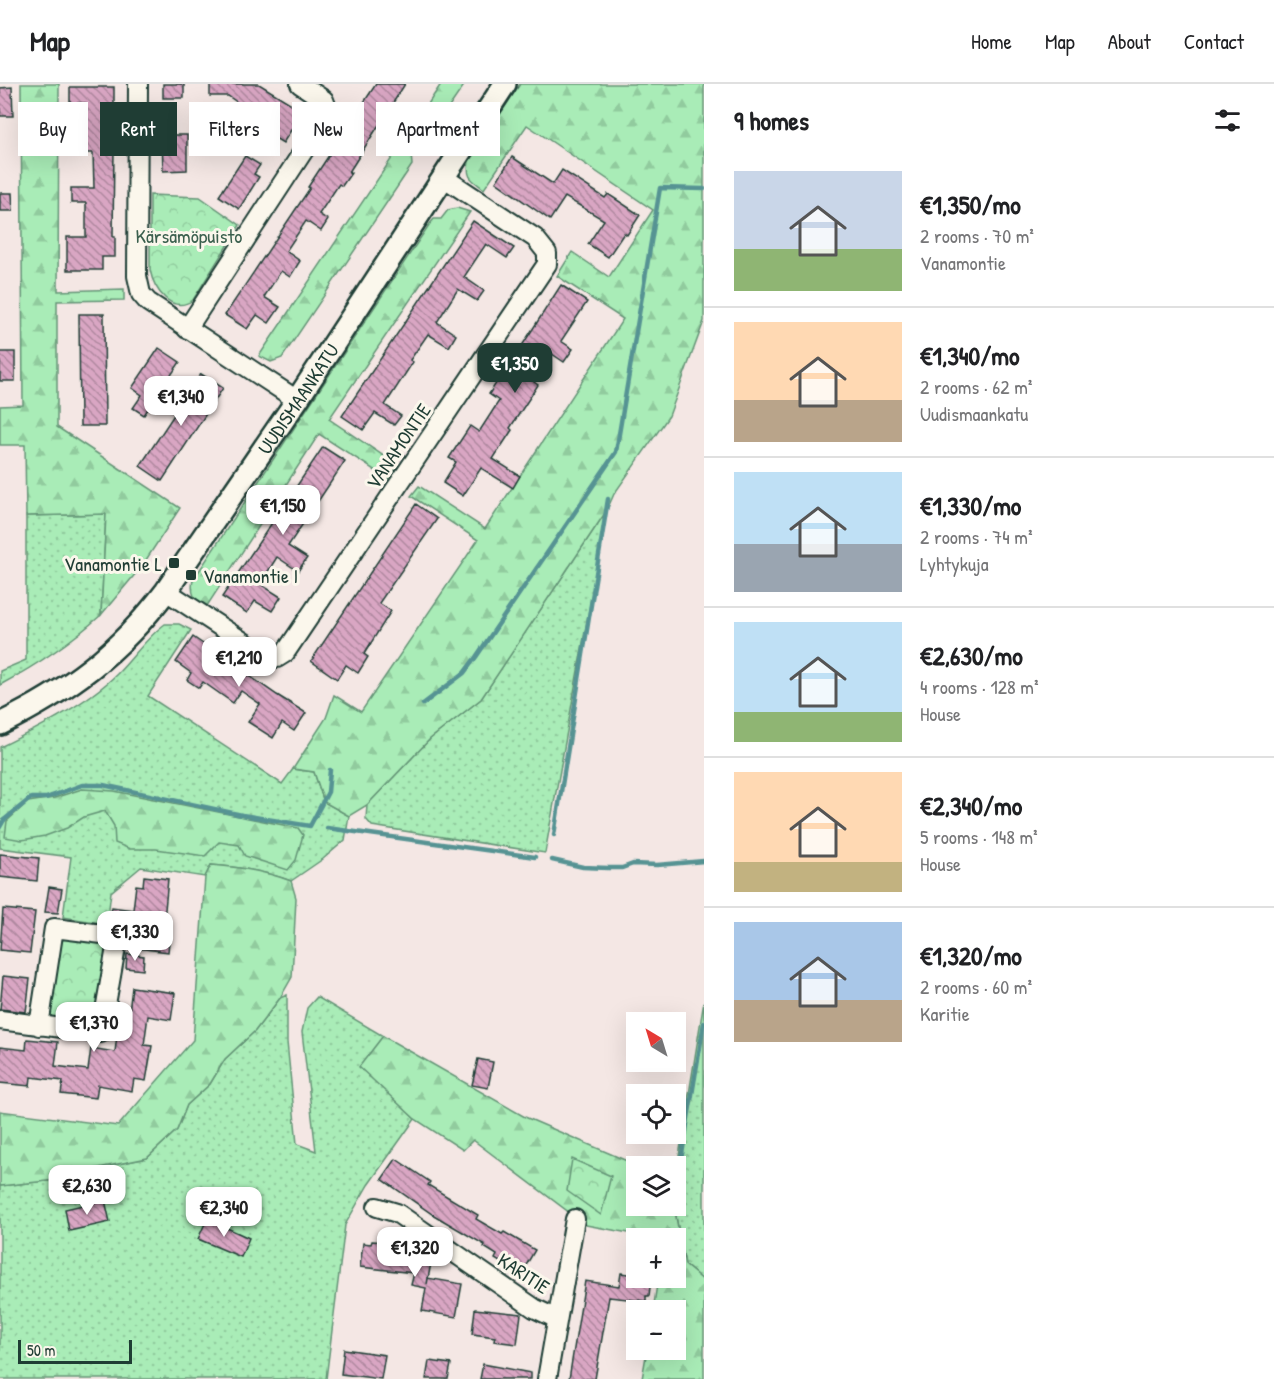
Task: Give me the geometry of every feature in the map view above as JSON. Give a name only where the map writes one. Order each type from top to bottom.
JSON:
[{"type":"street","points":[[138,84],[136,276],[141,294],[148,302],[186,329],[297,400]]},
{"type":"street","points":[[186,329],[326,118],[327,108],[324,100],[300,84]]},
{"type":"street","name":"UUDISMAANKATU","points":[[0,724],[43,702],[86,673],[144,621],[297,400],[505,84]]},
{"type":"street","name":"VANAMONTIE","points":[[166,591],[268,658],[277,658],[285,653],[547,264],[547,253],[535,238],[443,177]]},
{"type":"street","points":[[0,1020],[39,1026],[100,1034],[103,1032],[118,936],[54,928],[39,1026]]},
{"type":"street","name":"KARITIE","points":[[377,1207],[396,1213],[534,1308],[557,1319]]},
{"type":"street","points":[[547,1379],[575,1220]]},
{"type":"green space","points":[[21,84],[59,84],[59,102],[21,102]]},
{"type":"green space","points":[[441,84],[465,84],[453,102],[429,102]]},
{"type":"green space","points":[[520,84],[704,84],[704,321],[669,416],[614,494],[607,510],[481,699],[430,739],[367,805],[349,816],[324,802],[314,772],[293,769],[326,718],[334,695],[361,712],[478,540],[411,496],[419,486],[485,529],[623,319],[557,276],[572,252],[609,277],[653,210],[527,125],[484,189],[469,175],[469,161],[472,156],[500,156],[500,114]]},
{"type":"green space","points":[[21,156],[59,156],[58,291],[124,289],[124,300],[57,301],[57,427],[180,508],[142,566],[101,615],[106,514],[26,516],[25,445],[0,445],[0,406],[23,405]]},
{"type":"green space","points":[[393,156],[411,156],[412,165],[282,358],[271,362],[259,356]]},
{"type":"green space","name":"Kärsämöpuisto","points":[[150,195],[200,197],[240,225],[193,300],[185,304],[171,302],[165,298],[152,277],[150,270]]},
{"type":"green space","points":[[457,208],[470,212],[329,419],[397,465],[388,479],[319,434],[205,609],[194,596],[193,580],[429,225],[434,219],[441,219],[448,210]]},
{"type":"green space","points":[[607,510],[545,853],[372,826],[366,819],[367,805],[430,739],[481,699]]},
{"type":"green space","points":[[106,514],[101,615],[53,653],[0,685],[0,671],[26,660],[26,516]]},
{"type":"green space","points":[[165,624],[179,624],[191,630],[148,696],[282,784],[293,769],[314,772],[324,802],[349,816],[345,840],[323,859],[291,881],[261,872],[222,866],[211,865],[205,877],[141,867],[111,892],[107,924],[63,917],[71,857],[0,848],[0,747],[46,724],[92,695],[117,674],[146,641]]},
{"type":"green space","points":[[82,789],[114,791],[298,828],[303,835],[296,860],[288,870],[245,856],[239,845],[219,842],[205,856],[156,849],[130,849],[115,843],[114,826],[105,811],[84,817],[67,828],[45,836],[22,840],[5,837],[7,821],[28,802],[54,798]]},
{"type":"green space","points":[[211,865],[252,870],[291,881],[296,898],[292,977],[280,998],[255,1031],[225,1059],[210,1084],[187,1105],[177,1130],[147,1158],[89,1170],[75,1178],[0,1186],[0,1111],[118,1126],[193,1040],[205,877]]},
{"type":"green space","points":[[60,936],[102,938],[108,944],[97,1026],[49,1020]]},
{"type":"green space","points":[[287,995],[287,1042],[297,1144],[316,1151],[302,1032],[307,1008],[317,997],[383,1036],[360,1067],[415,1119],[368,1185],[345,1225],[326,1379],[0,1379],[0,1186],[75,1178],[89,1170],[147,1158],[177,1130],[187,1105],[210,1084],[225,1059],[255,1031],[280,998]]},
{"type":"green space","points":[[704,1001],[704,1281],[686,1266],[686,1228],[678,1228],[676,1216],[686,1216],[686,1156],[679,1156],[681,1144],[686,1144],[686,1113]]},
{"type":"green space","points":[[383,1036],[525,1117],[626,1161],[626,1216],[676,1216],[678,1228],[626,1228],[626,1232],[586,1225],[473,1140],[463,1150],[415,1119],[359,1067]]},
{"type":"green space","points":[[572,1159],[611,1176],[601,1215],[567,1191]]},
{"type":"green space","points":[[686,1266],[704,1281],[704,1379],[642,1379],[645,1360],[686,1360],[686,1300],[655,1300],[656,1288],[686,1288]]},
{"type":"building","points":[[163,84],[184,84],[184,98],[163,98]]},
{"type":"building","points":[[210,84],[259,84],[292,104],[292,129],[283,143],[280,141],[280,102],[237,102],[228,96],[210,96]]},
{"type":"building","points":[[376,84],[405,84],[394,102],[376,102],[376,130],[364,148],[364,102]]},
{"type":"building","points":[[12,87],[13,116],[0,116],[0,88]]},
{"type":"building","points":[[70,87],[114,87],[114,102],[100,102],[100,156],[114,156],[113,237],[115,237],[115,257],[102,257],[102,270],[67,270],[67,237],[86,237],[86,203],[71,203],[71,188],[94,188],[93,153],[88,153],[88,102],[70,102]]},
{"type":"building","points":[[177,135],[187,135],[187,170],[163,171],[163,156],[177,156]]},
{"type":"building","points":[[245,156],[260,165],[254,174],[259,177],[239,209],[219,196]]},
{"type":"building","points":[[328,156],[359,156],[342,186],[339,184],[319,214],[328,220],[321,231],[306,221],[286,251],[300,261],[290,277],[281,271],[264,297],[280,307],[269,323],[257,315],[247,329],[225,315],[310,188],[308,187]]},
{"type":"building","points":[[512,157],[553,184],[562,170],[605,198],[608,194],[640,215],[627,235],[624,233],[608,257],[588,244],[604,220],[565,197],[550,220],[496,182]]},
{"type":"building","points":[[0,193],[12,193],[13,211],[0,211]]},
{"type":"building","points":[[473,221],[514,248],[507,258],[486,244],[464,277],[484,291],[477,301],[458,289],[437,322],[456,335],[449,347],[428,334],[410,360],[413,362],[385,405],[401,416],[394,425],[375,413],[363,430],[342,416]]},
{"type":"building","points":[[561,285],[587,302],[561,341],[573,349],[564,362],[552,354],[534,382],[538,385],[493,459],[520,476],[513,488],[481,468],[463,496],[443,483],[456,462],[449,458],[470,426],[479,432],[499,401],[489,394]]},
{"type":"building","points":[[79,314],[104,314],[105,426],[80,426]]},
{"type":"building","points":[[159,348],[180,362],[144,415],[133,408],[142,395],[132,388]]},
{"type":"building","points":[[0,352],[15,352],[15,381],[0,381]]},
{"type":"building","points":[[201,374],[223,388],[162,481],[140,466]]},
{"type":"building","points":[[323,447],[345,461],[288,546],[307,558],[298,571],[277,557],[260,584],[281,597],[272,611],[255,601],[247,613],[222,597]]},
{"type":"building","points":[[416,504],[437,519],[379,603],[391,611],[364,654],[368,657],[358,673],[346,665],[337,679],[311,661]]},
{"type":"building","points":[[193,637],[306,713],[294,731],[282,723],[273,738],[248,722],[260,704],[241,691],[233,703],[203,682],[199,688],[187,680],[191,673],[176,662]]},
{"type":"building","points":[[0,854],[39,858],[37,881],[0,877]]},
{"type":"building","points":[[144,876],[168,879],[163,930],[170,931],[168,952],[137,948],[140,923],[110,919],[112,907],[133,910],[136,885],[143,886]]},
{"type":"building","points":[[49,887],[62,889],[58,913],[45,912]]},
{"type":"building","points":[[3,909],[35,912],[30,953],[0,950]]},
{"type":"building","points":[[127,954],[144,956],[143,970],[126,968]]},
{"type":"building","points":[[3,976],[30,979],[26,1012],[0,1009]]},
{"type":"building","points":[[132,987],[175,993],[171,1020],[148,1016],[144,1045],[152,1046],[146,1081],[134,1079],[132,1091],[98,1085],[96,1098],[61,1094],[63,1081],[31,1077],[30,1086],[0,1083],[0,1047],[26,1050],[27,1039],[58,1042],[55,1066],[88,1070],[91,1048],[115,1052],[120,1010],[129,1012]]},
{"type":"building","points":[[478,1059],[493,1062],[488,1088],[472,1085]]},
{"type":"building","points":[[396,1159],[430,1182],[428,1185],[478,1215],[476,1219],[535,1250],[524,1269],[509,1260],[505,1265],[495,1259],[497,1255],[484,1247],[485,1245],[432,1214],[382,1179]]},
{"type":"building","points":[[105,1200],[110,1222],[69,1231],[65,1209]]},
{"type":"building","points":[[207,1219],[249,1238],[241,1257],[198,1239]]},
{"type":"building","points":[[372,1241],[385,1242],[385,1247],[396,1248],[395,1257],[431,1263],[428,1278],[462,1284],[456,1317],[422,1311],[426,1288],[411,1285],[414,1273],[360,1267],[363,1243],[371,1244]]},
{"type":"building","points":[[621,1273],[626,1274],[626,1288],[650,1288],[649,1296],[646,1296],[646,1300],[609,1297],[595,1379],[569,1379],[585,1281],[619,1286]]},
{"type":"building","points":[[475,1309],[521,1314],[517,1344],[494,1341],[495,1337],[472,1334]]},
{"type":"building","points":[[344,1349],[385,1355],[381,1379],[341,1374]]},
{"type":"building","points":[[429,1361],[451,1364],[448,1379],[426,1379]]},
{"type":"building","points":[[483,1364],[531,1373],[531,1379],[480,1379]]},
{"type":"waterway","points":[[423,704],[464,673],[616,452],[660,188],[704,189]]},
{"type":"waterway","points":[[554,835],[608,499]]},
{"type":"waterway","points":[[0,827],[4,820],[31,798],[46,798],[82,785],[103,785],[242,815],[310,826],[328,792],[330,770]]},
{"type":"waterway","points":[[327,828],[535,857]]},
{"type":"waterway","points":[[552,860],[583,867],[608,868],[622,868],[633,864],[657,865],[704,861]]},
{"type":"waterway","points":[[682,1156],[704,1023]]},
{"type":"place","name":"Vanamontie L","points":[[174,563]]},
{"type":"place","name":"Vanamontie I","points":[[191,575]]}]
